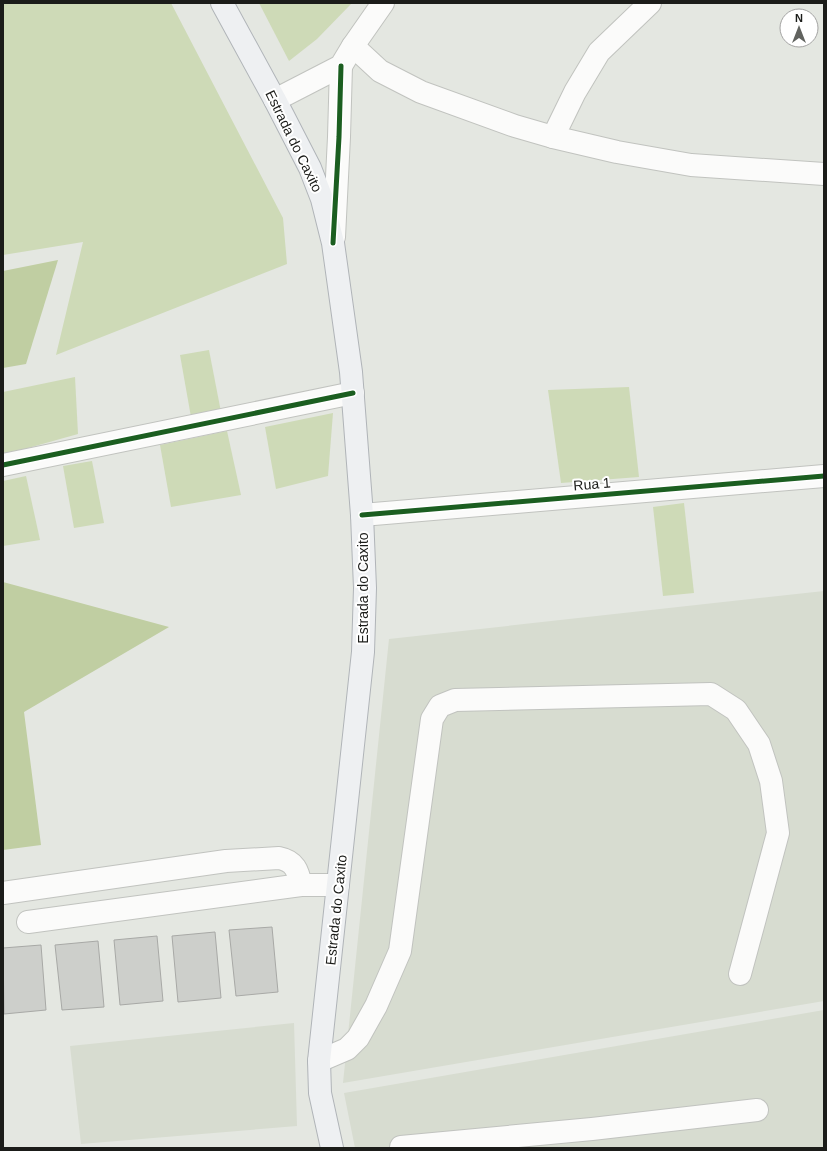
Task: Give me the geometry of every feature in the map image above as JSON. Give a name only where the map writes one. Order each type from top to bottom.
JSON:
[{"type":"main road","name":"Estrada do Caxito","points":[[222,3],[310,168],[322,199],[333,243],[353,393],[362,515],[365,588],[363,652],[319,1061],[320,1093],[332,1148]]},
{"type":"street","points":[[333,243],[341,66],[383,3]]},
{"type":"street","points":[[553,137],[575,92],[600,52],[650,3]]},
{"type":"street","points":[[353,46],[380,71],[421,92],[515,126],[553,137],[617,152],[691,165],[824,174]]},
{"type":"street","points":[[275,100],[341,66]]},
{"type":"street","points":[[3,465],[353,393]]},
{"type":"street","name":"Rua 1","points":[[362,515],[824,476]]},
{"type":"street","points":[[319,1061],[346,1050],[358,1038],[376,1006],[400,951],[432,719],[440,706],[455,700],[711,694],[736,710],[759,744],[771,781],[778,832],[740,974]]},
{"type":"street","points":[[3,893],[226,861],[279,858],[286,859],[294,866],[298,872],[301,886]]},
{"type":"street","points":[[28,922],[301,886],[338,886]]},
{"type":"street","points":[[401,1147],[595,1139],[757,1110]]},
{"type":"shaded area","points":[[824,591],[824,1001],[343,1083],[389,639]]},
{"type":"shaded area","points":[[824,1010],[824,1148],[355,1148],[344,1093]]},
{"type":"shaded area","points":[[294,1023],[297,1126],[81,1144],[70,1046]]},
{"type":"green space","points":[[3,3],[171,3],[283,218],[287,264],[56,355],[83,242],[3,255]]},
{"type":"green space","points":[[259,3],[352,3],[317,39],[289,61]]},
{"type":"green space","points":[[58,260],[26,364],[3,368],[3,271]]},
{"type":"green space","points":[[209,350],[221,412],[191,417],[180,355]]},
{"type":"green space","points":[[75,377],[78,434],[3,455],[3,392]]},
{"type":"green space","points":[[629,387],[639,477],[561,483],[548,390]]},
{"type":"green space","points":[[333,413],[328,476],[276,489],[265,427]]},
{"type":"green space","points":[[227,431],[241,495],[171,507],[160,445]]},
{"type":"green space","points":[[92,461],[104,523],[74,528],[63,466]]},
{"type":"green space","points":[[26,476],[40,540],[3,546],[3,481]]},
{"type":"green space","points":[[684,503],[694,593],[663,596],[653,507]]},
{"type":"green space","points":[[3,582],[169,627],[24,712],[41,845],[3,850]]},
{"type":"building","points":[[272,927],[278,992],[236,996],[229,930]]},
{"type":"building","points":[[215,932],[221,998],[178,1002],[172,936]]},
{"type":"building","points":[[157,936],[163,1001],[120,1005],[114,940]]},
{"type":"building","points":[[98,941],[104,1007],[62,1010],[55,945]]},
{"type":"building","points":[[41,945],[46,1010],[4,1014],[3,948]]},
{"type":"cycle path","points":[[333,243],[339,137],[341,66]]},
{"type":"cycle path","points":[[3,465],[353,393]]},
{"type":"cycle path","points":[[362,515],[824,476]]}]
